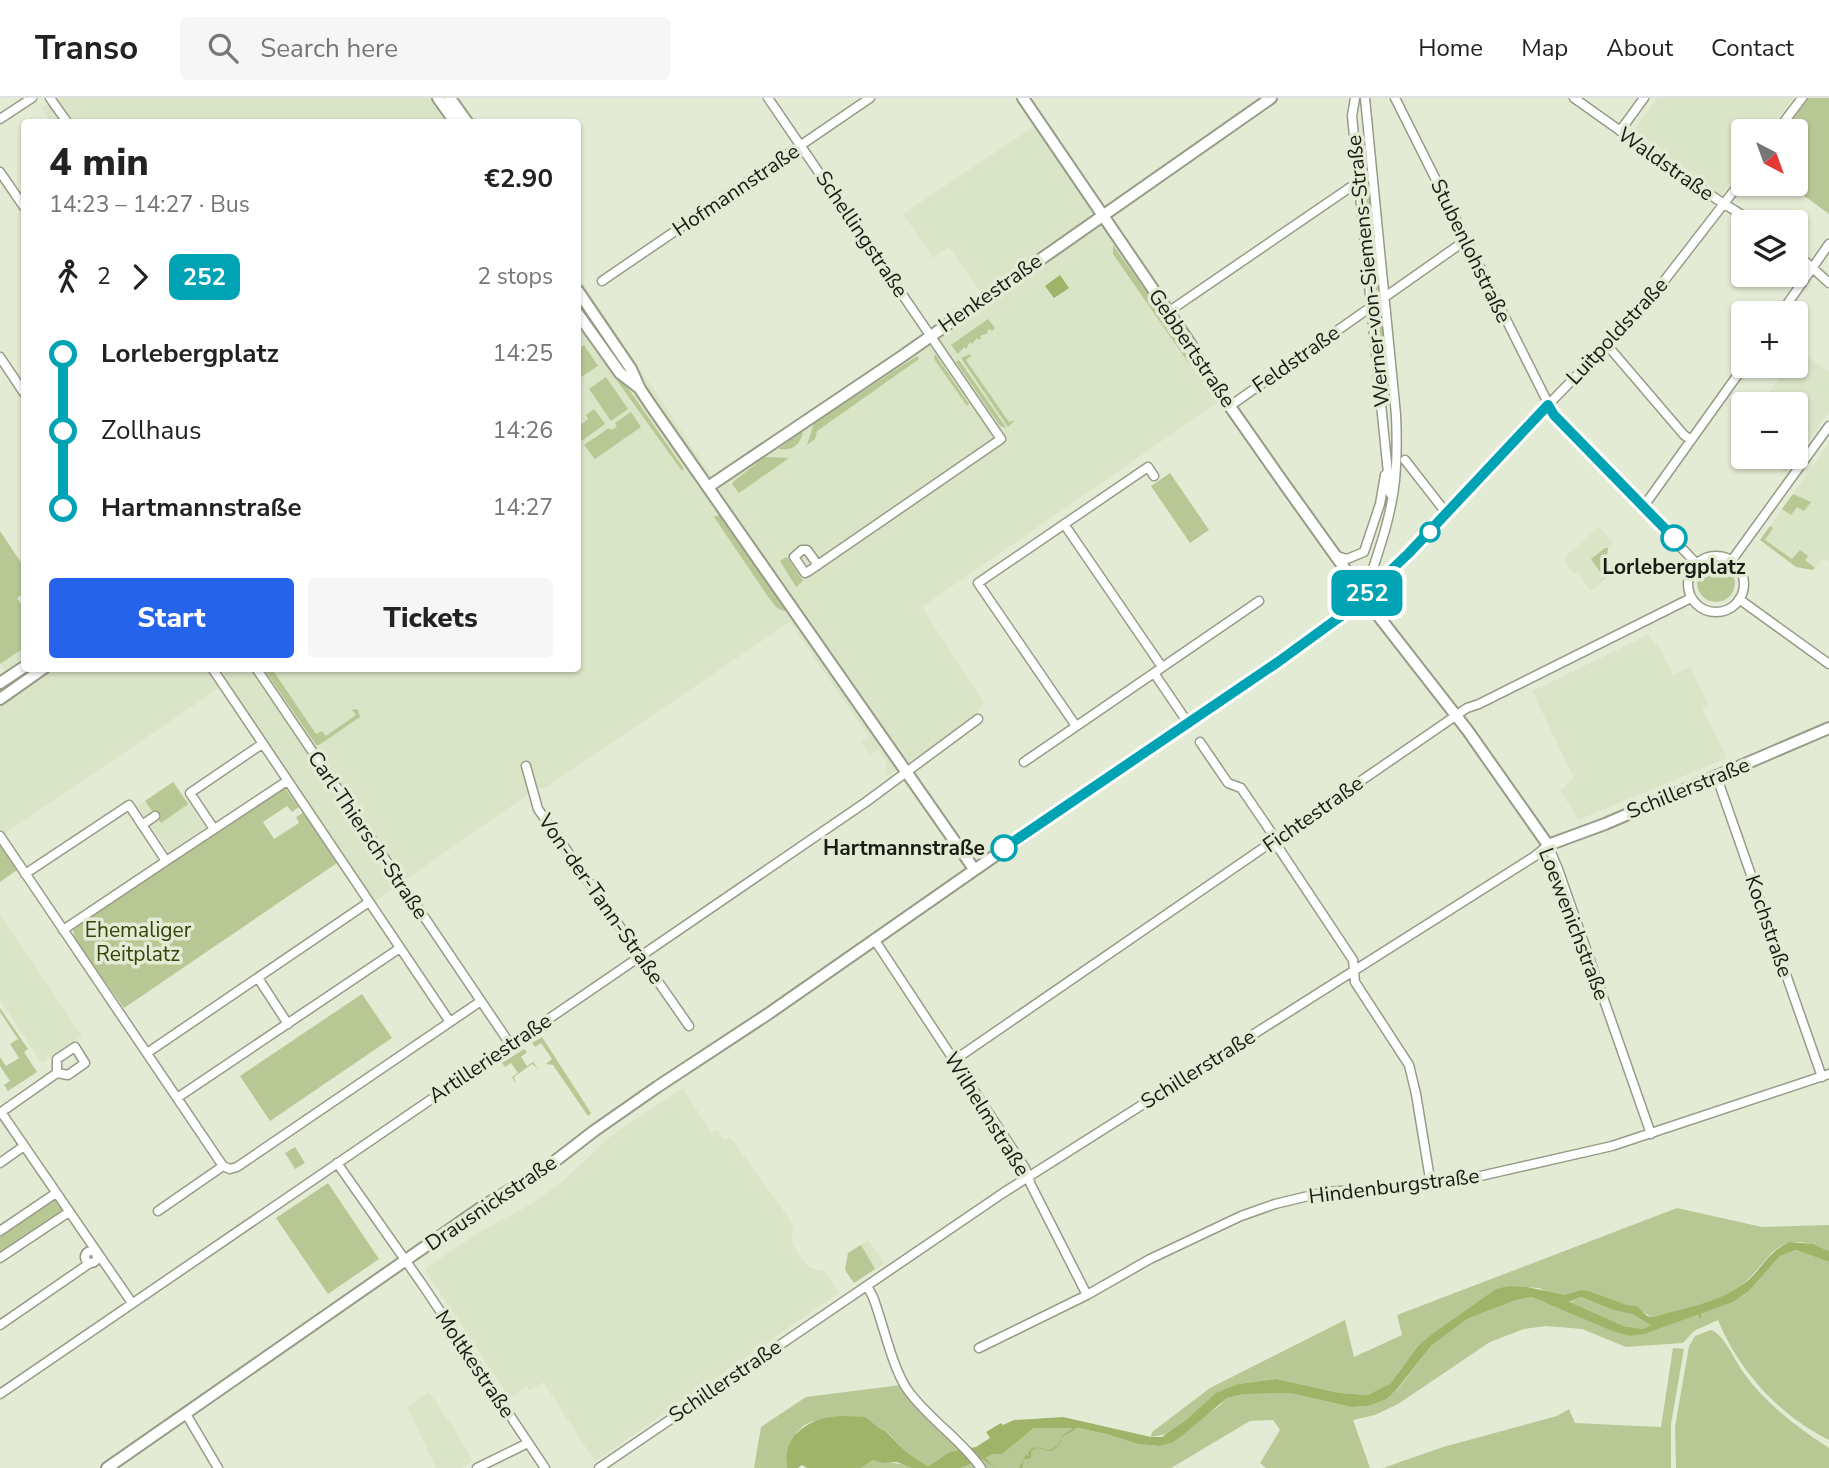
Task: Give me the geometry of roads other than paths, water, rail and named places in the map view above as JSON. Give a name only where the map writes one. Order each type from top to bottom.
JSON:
[{"type":"main road","name":"Gebbertstraße","points":[[1023,98],[1191,345],[1203,368],[1364,596]]},
{"type":"main road","name":"Henkestraße","points":[[708,487],[1271,98]]},
{"type":"main road","points":[[444,99],[454,119]]},
{"type":"main road","points":[[444,99],[464,119]]},
{"type":"main road","points":[[581,300],[974,869]]},
{"type":"main road","points":[[581,318],[620,373],[640,389]]},
{"type":"main road","name":"Loewenichstraße","points":[[1364,596],[1457,716],[1548,845]]},
{"type":"main road","name":"Luitpoldstraße","points":[[874,939],[1305,643],[1364,596]]},
{"type":"main road","points":[[0,683],[21,669]]},
{"type":"main road","points":[[0,699],[38,672]]},
{"type":"main road","name":"Schillerstraße","points":[[1548,845],[1605,824],[1829,728]]},
{"type":"main road","name":"Drausnickstraße","points":[[107,1468],[482,1207],[546,1168],[657,1087],[768,1014],[874,939]]},
{"type":"street","points":[[0,119],[32,98]]},
{"type":"street","points":[[50,98],[65,119]]},
{"type":"street","name":"Schellingstraße","points":[[768,98],[1001,439],[818,565]]},
{"type":"street","name":"Hofmannstraße","points":[[602,281],[870,98]]},
{"type":"street","name":"Werner-von-Siemens-Straße","points":[[1355,98],[1352,116],[1391,503]]},
{"type":"street","name":"Werner-von-Siemens-Straße","points":[[1364,596],[1391,503],[1395,481],[1396,444],[1365,98]]},
{"type":"street","name":"Stubenlohstraße","points":[[1395,98],[1554,415],[1696,563]]},
{"type":"street","name":"Waldstraße","points":[[1574,98],[1735,210]]},
{"type":"street","points":[[1619,131],[1644,98]]},
{"type":"street","points":[[1786,119],[1802,98]]},
{"type":"street","points":[[0,172],[21,203]]},
{"type":"street","points":[[1168,312],[1358,182]]},
{"type":"street","name":"Luitpoldstraße","points":[[1364,596],[1447,514],[1607,345],[1671,275],[1731,196]]},
{"type":"street","name":"Feldstraße","points":[[1230,406],[1466,240]]},
{"type":"street","points":[[1789,301],[1829,244]]},
{"type":"street","points":[[1808,264],[1829,283]]},
{"type":"street","points":[[1607,345],[1691,440]]},
{"type":"street","points":[[0,358],[21,384]]},
{"type":"street","points":[[1644,506],[1735,378]]},
{"type":"street","points":[[1732,561],[1829,426]]},
{"type":"street","points":[[1385,444],[1396,444]]},
{"type":"street","points":[[1405,460],[1447,514]]},
{"type":"street","name":"Werner-von-Siemens-Straße","points":[[1336,556],[1347,559],[1364,552],[1380,504],[1386,466]]},
{"type":"street","points":[[1076,726],[978,583],[1148,467],[1154,476]]},
{"type":"street","points":[[1064,524],[1162,667]]},
{"type":"street","points":[[1714,556],[1732,561],[1743,576],[1739,599],[1729,608],[1717,612],[1701,608],[1692,598],[1688,581],[1696,563],[1714,556]]},
{"type":"street","name":"Fichtestraße","points":[[953,1061],[1468,708],[1692,598]]},
{"type":"street","points":[[1739,599],[1829,664]]},
{"type":"street","points":[[1024,762],[1259,601]]},
{"type":"street","points":[[215,672],[450,1022]]},
{"type":"street","name":"Carl-Thiersch-Straße","points":[[259,672],[510,1044]]},
{"type":"street","points":[[1154,673],[1188,723]]},
{"type":"street","name":"Artilleriestraße","points":[[0,1394],[856,809],[978,719]]},
{"type":"street","points":[[1200,742],[1228,783],[1241,789],[1271,832],[1274,841],[1353,960],[1355,982],[1409,1065],[1431,1185]]},
{"type":"street","points":[[214,829],[187,795],[262,744]]},
{"type":"street","name":"Von-der-Tann-Straße","points":[[526,766],[538,809],[689,1026]]},
{"type":"street","name":"Kochstraße","points":[[1716,775],[1825,1075]]},
{"type":"street","points":[[64,930],[287,781]]},
{"type":"street","points":[[25,874],[129,804],[166,862]]},
{"type":"street","points":[[142,825],[155,816]]},
{"type":"street","points":[[0,836],[223,1166],[230,1169],[237,1167],[481,1001]]},
{"type":"street","name":"Schillerstraße","points":[[599,1468],[1028,1177],[1535,856],[1548,845]]},
{"type":"street","name":"Loewenichstraße","points":[[1548,845],[1651,1134]]},
{"type":"street","points":[[147,1053],[369,902]]},
{"type":"street","name":"Wilhelmstraße","points":[[874,939],[1006,1139],[1087,1295]]},
{"type":"street","points":[[177,1098],[400,948]]},
{"type":"street","points":[[258,978],[288,1024]]},
{"type":"street","points":[[57,1073],[1,1112],[132,1303]]},
{"type":"street","name":"Hindenburgstraße","points":[[979,1348],[1087,1295],[1150,1259],[1241,1216],[1275,1204],[1325,1192],[1431,1185],[1463,1180],[1612,1146],[1825,1075]]},
{"type":"street","points":[[0,1163],[24,1146]]},
{"type":"street","name":"Moltkestraße","points":[[337,1163],[545,1468]]},
{"type":"street","points":[[158,1211],[223,1166]]},
{"type":"street","points":[[0,1231],[56,1193]]},
{"type":"street","points":[[0,1258],[69,1212]]},
{"type":"street","points":[[0,1325],[96,1261],[97,1253]]},
{"type":"street","points":[[867,1286],[905,1385],[931,1416],[964,1445],[980,1466]]},
{"type":"street","points":[[186,1414],[218,1468]]},
{"type":"street","points":[[477,1468],[528,1443]]},
{"type":"waterway","points":[[1699,1313],[1700,1317]]},
{"type":"place","name":"Lorlebergplatz","points":[[1674,538]]},
{"type":"place","name":"Hartmannstraße","points":[[1004,848]]},
{"type":"park label","name":"Ehemaliger Reitplatz","points":[[138,942]]}]
